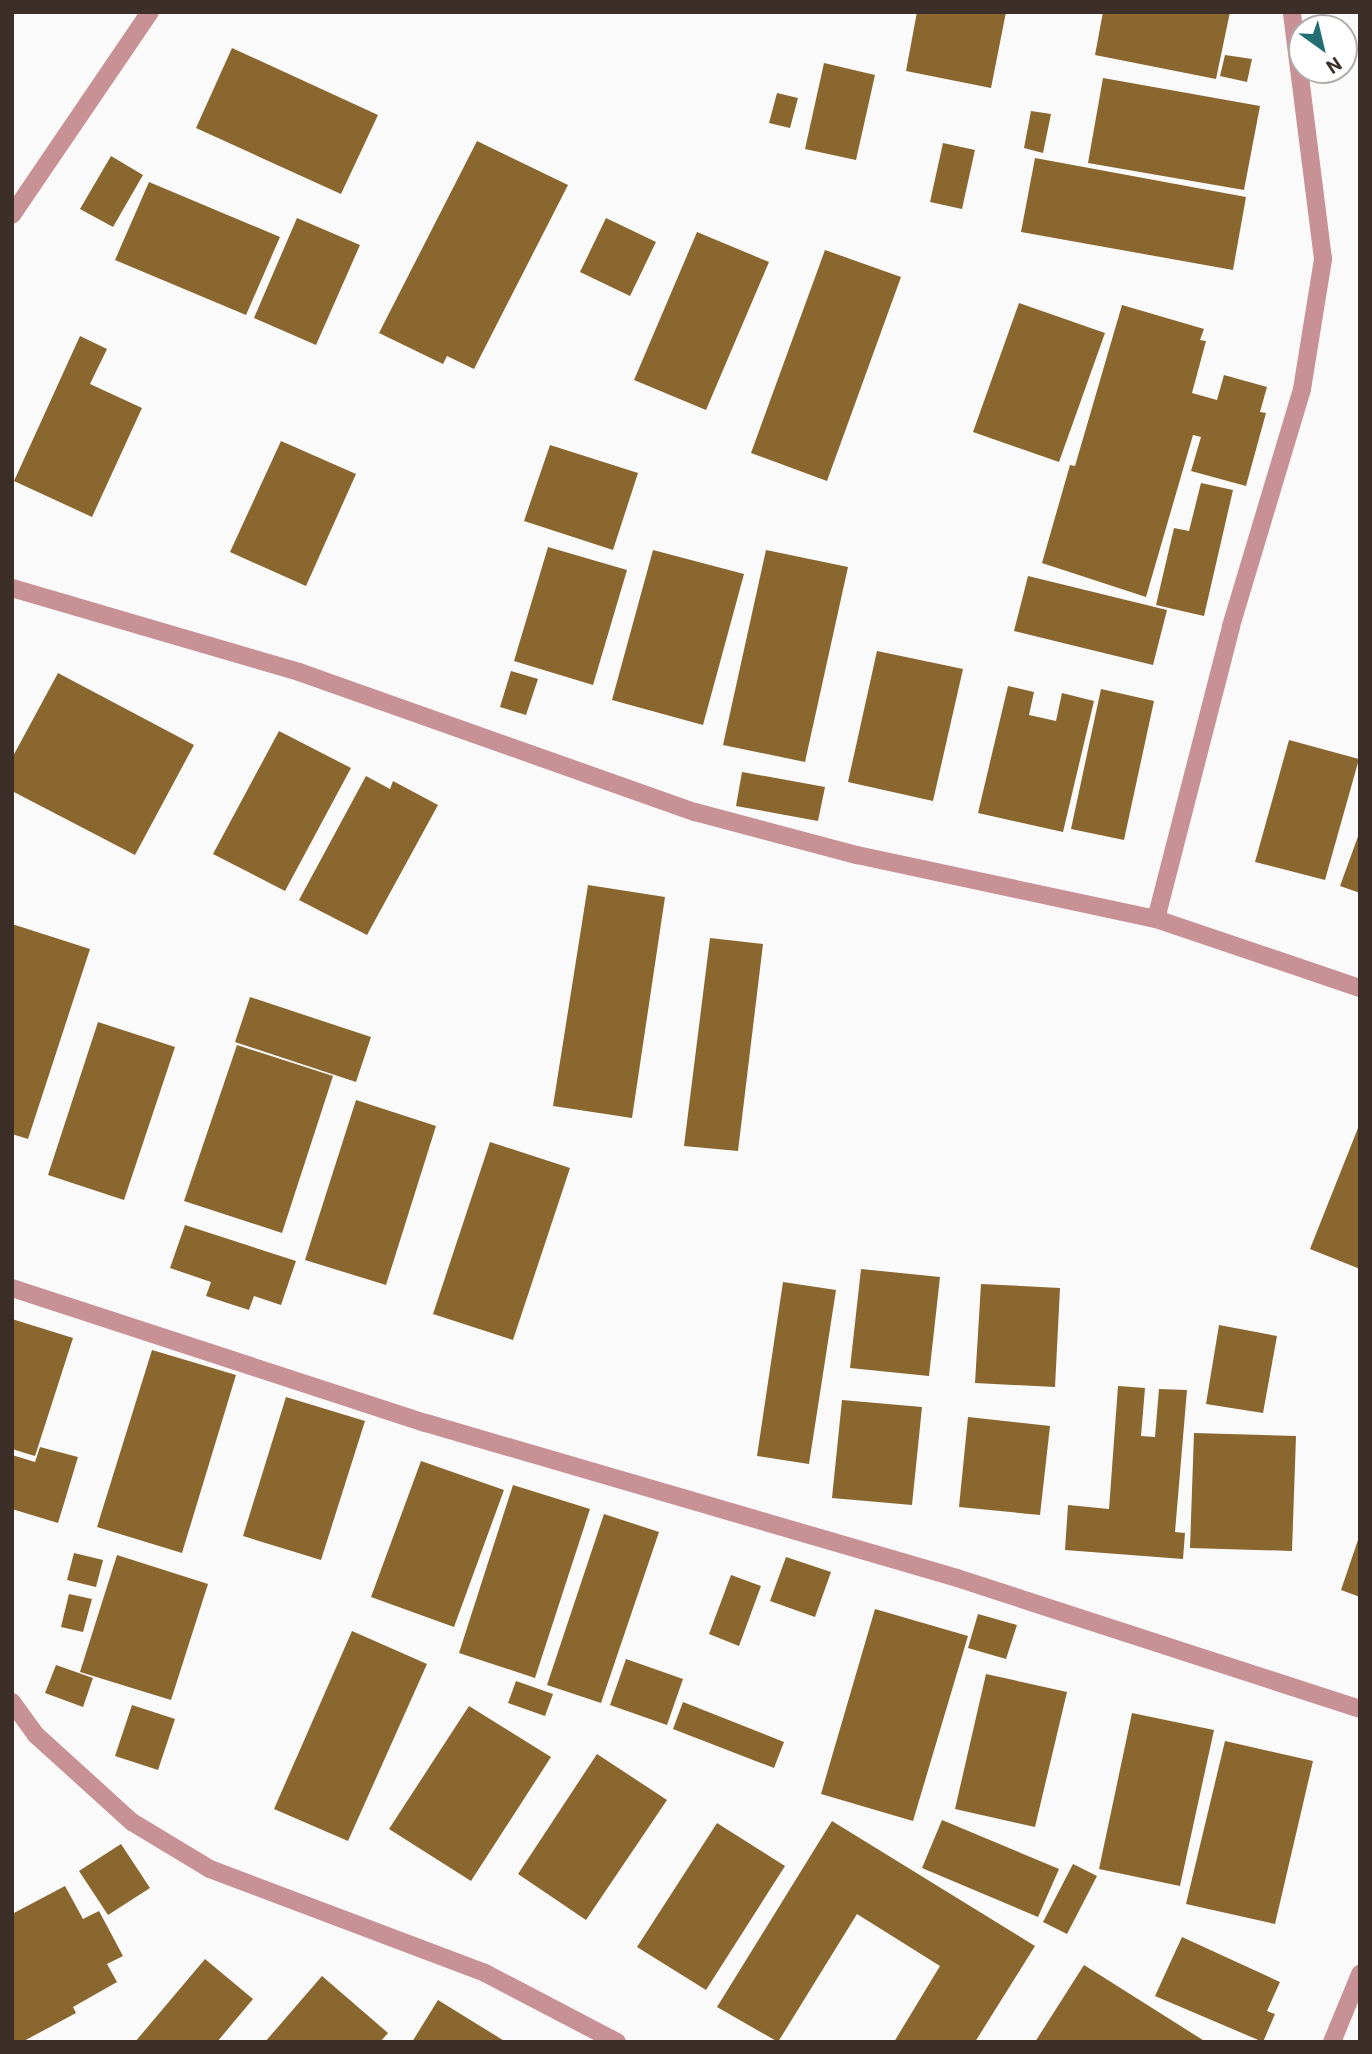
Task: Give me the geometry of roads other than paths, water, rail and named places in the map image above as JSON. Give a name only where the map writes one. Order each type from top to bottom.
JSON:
[{"type":"street","points":[[12,215],[150,12]]},
{"type":"street","points":[[1156,919],[1231,625],[1302,389],[1323,259],[1292,12]]},
{"type":"street","points":[[12,589],[299,672],[695,812],[857,855],[1156,919],[1360,988]]},
{"type":"street","points":[[12,1288],[426,1423],[957,1578],[1360,1709]]},
{"type":"street","points":[[12,1703],[36,1735],[132,1822],[210,1870],[485,1973],[617,2042]]},
{"type":"street","points":[[1332,2042],[1360,1975]]}]
